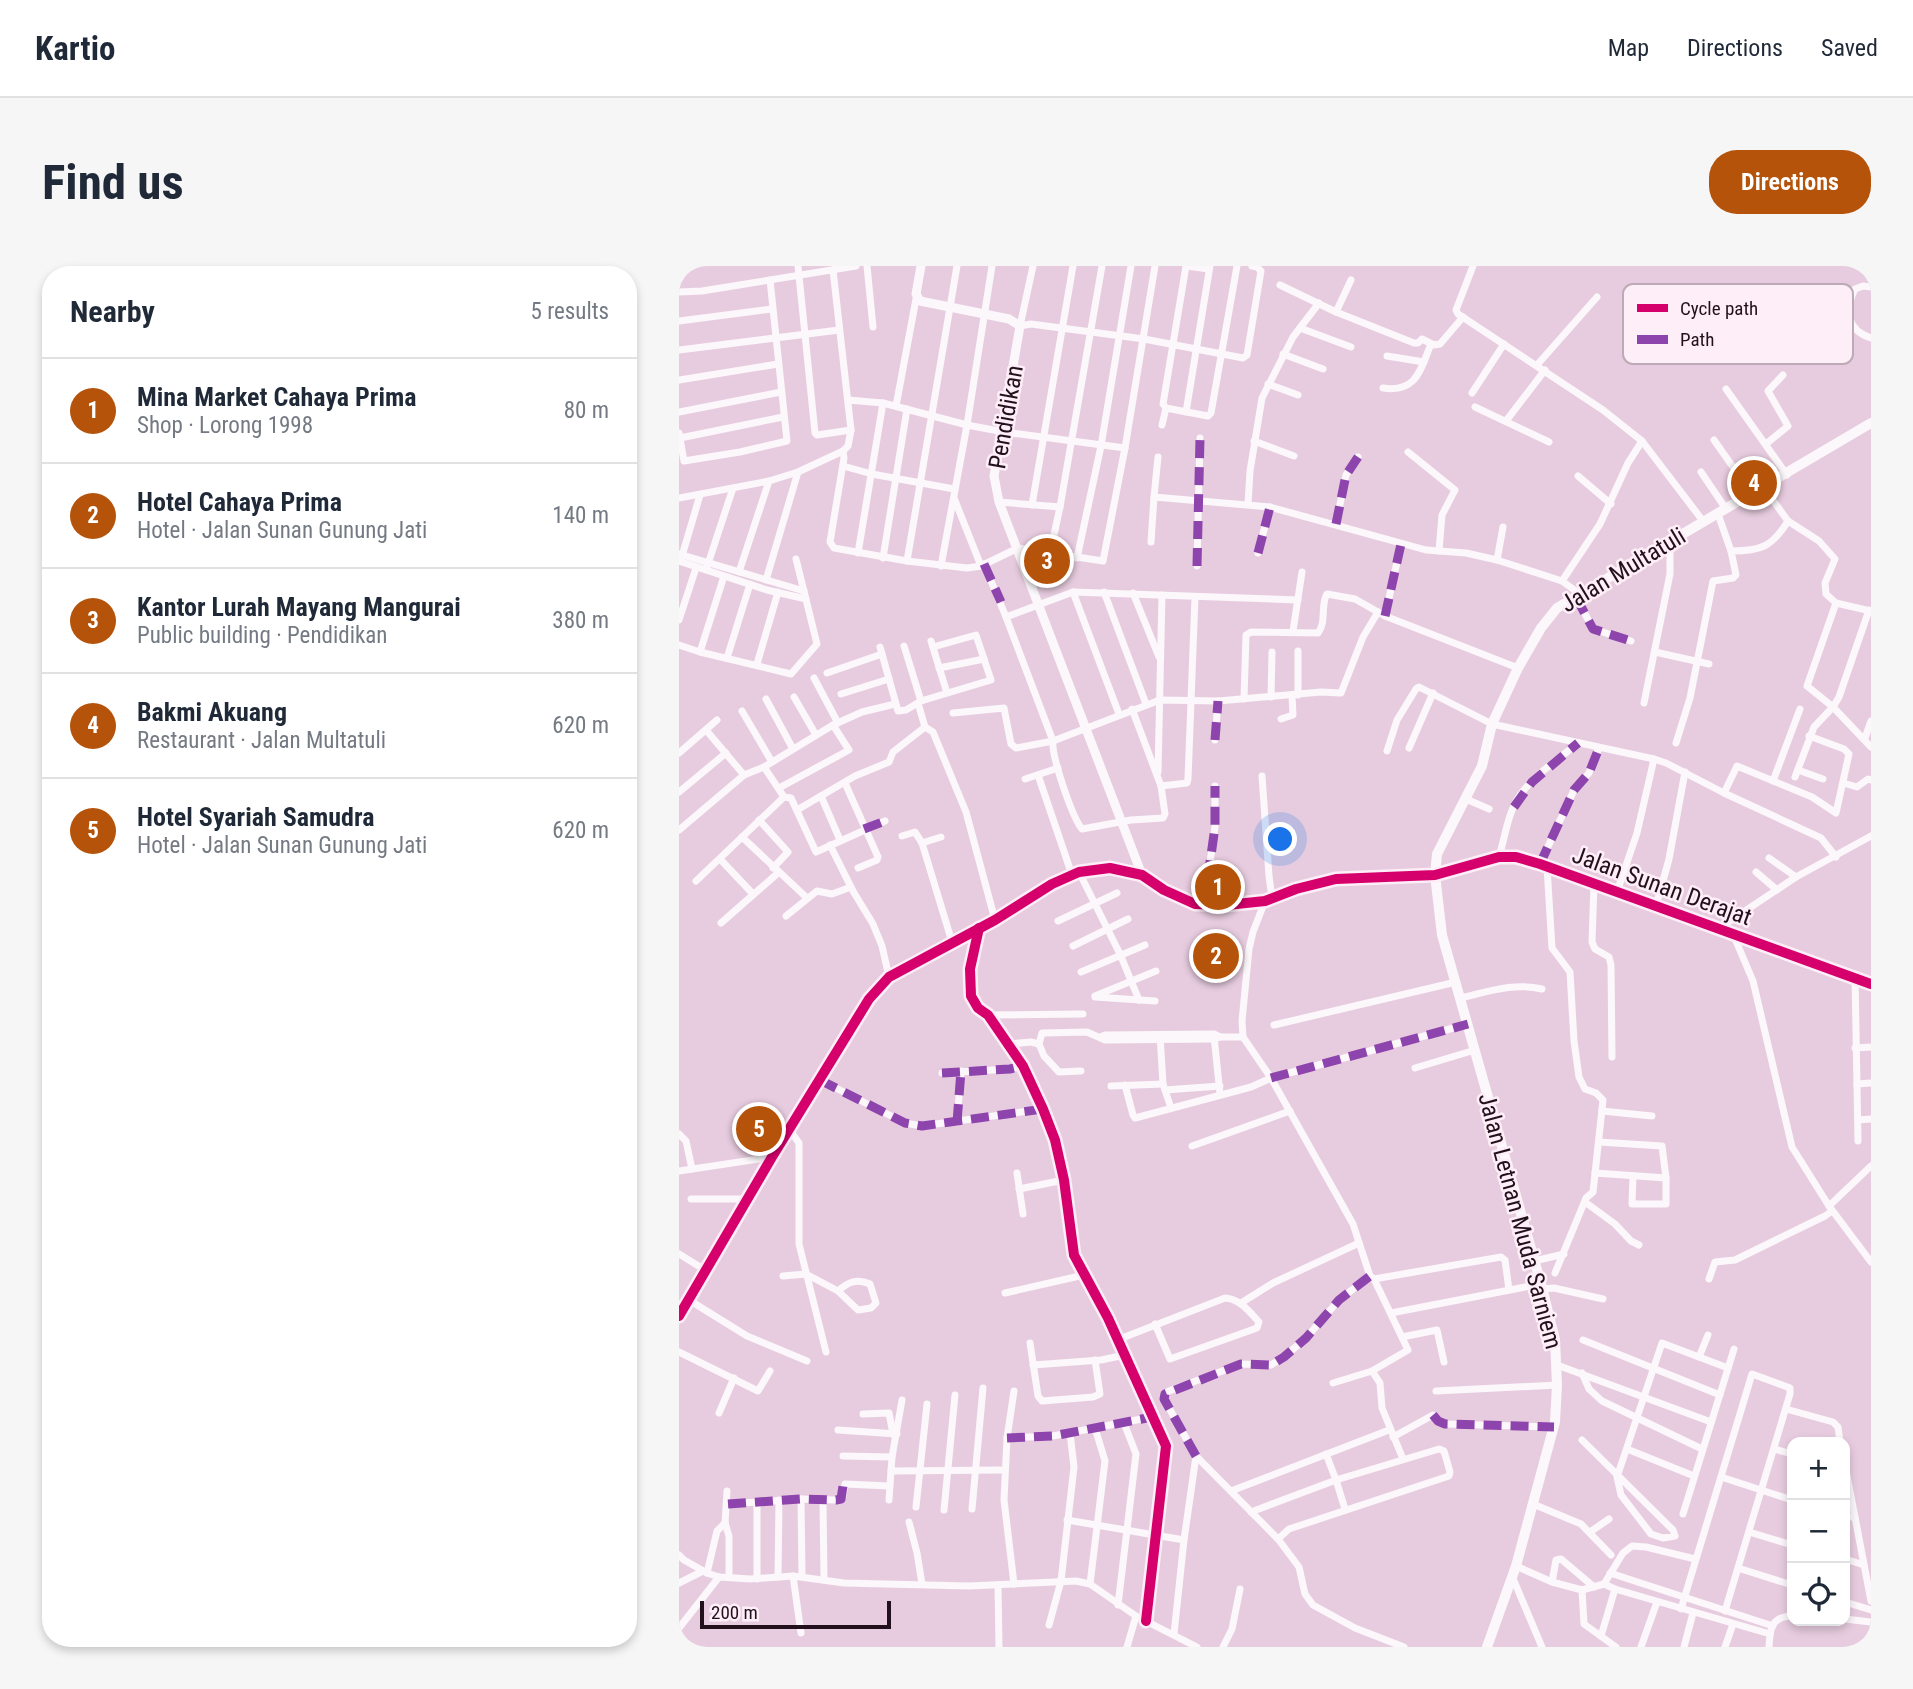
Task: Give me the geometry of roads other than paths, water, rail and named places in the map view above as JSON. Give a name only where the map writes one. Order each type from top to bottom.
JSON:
[{"type":"main road","name":"Jalan Multatuli","points":[[1435,876],[1437,854],[1482,766],[1492,724],[1518,668],[1557,608],[1703,521],[1765,488],[1871,423]]},
{"type":"main road","name":"Jalan Letnan Muda Sarniem","points":[[1435,876],[1443,934],[1541,1286],[1555,1340],[1557,1365],[1553,1427],[1514,1571],[1487,1647]]},
{"type":"street","points":[[798,266],[815,433],[817,435],[851,430]]},
{"type":"street","points":[[679,292],[856,266]]},
{"type":"street","points":[[867,266],[873,327]]},
{"type":"street","points":[[896,406],[921,266]]},
{"type":"street","points":[[907,561],[957,266]]},
{"type":"street","points":[[941,566],[992,266]]},
{"type":"street","points":[[1020,326],[1033,266]]},
{"type":"street","points":[[1032,505],[1073,266]]},
{"type":"street","points":[[1050,553],[1102,266]]},
{"type":"street","points":[[1077,558],[1101,446],[1131,266]]},
{"type":"street","points":[[843,451],[843,466],[829,542],[834,548],[883,558],[967,568],[983,565],[1018,548],[1100,562],[1104,559],[1156,266]]},
{"type":"street","points":[[1162,425],[1166,408],[1163,404],[1186,266],[1210,267],[1186,412]]},
{"type":"street","points":[[1166,408],[1210,415],[1237,266]]},
{"type":"street","points":[[916,299],[950,309],[1009,319],[1020,326],[1031,324],[1063,327],[1244,358],[1247,355],[1261,271],[1252,266]]},
{"type":"street","points":[[1473,266],[1456,307],[1458,314],[1603,410],[1642,441],[1703,521]]},
{"type":"street","points":[[679,498],[769,481],[798,472],[843,451],[848,446],[851,430],[833,270]]},
{"type":"street","points":[[770,280],[787,441],[684,461],[679,435],[783,417]]},
{"type":"street","points":[[1336,312],[1351,281]]},
{"type":"street","points":[[1280,285],[1336,312],[1414,343],[1422,339],[1431,344],[1443,341],[1463,317]]},
{"type":"street","points":[[1853,296],[1855,289],[1871,287]]},
{"type":"street","points":[[1537,365],[1597,297]]},
{"type":"street","points":[[1248,504],[1254,441],[1262,398],[1283,354],[1319,303]]},
{"type":"street","points":[[679,321],[772,309]]},
{"type":"street","name":"Pendidikan","points":[[1020,326],[995,476],[999,502],[1142,875]]},
{"type":"street","points":[[1300,328],[1351,347]]},
{"type":"street","points":[[1853,328],[1857,333],[1871,338]]},
{"type":"street","points":[[679,351],[839,330]]},
{"type":"street","points":[[1383,388],[1397,390],[1413,380],[1431,344]]},
{"type":"street","points":[[1472,393],[1504,344]]},
{"type":"street","points":[[1283,354],[1323,369]]},
{"type":"street","points":[[1387,356],[1424,362]]},
{"type":"street","points":[[679,380],[778,364]]},
{"type":"street","points":[[1506,421],[1545,370]]},
{"type":"street","points":[[1766,444],[1788,426],[1768,391],[1783,375]]},
{"type":"street","points":[[1268,384],[1298,395]]},
{"type":"street","points":[[1726,389],[1787,475]]},
{"type":"street","points":[[679,412],[781,392]]},
{"type":"street","points":[[848,400],[883,403],[1004,432],[1125,447]]},
{"type":"street","points":[[858,553],[883,403]]},
{"type":"street","points":[[1475,407],[1549,442]]},
{"type":"street","points":[[883,558],[907,409]]},
{"type":"street","points":[[1197,566],[1200,438]]},
{"type":"street","points":[[1714,440],[1752,494]]},
{"type":"street","points":[[1254,441],[1294,456]]},
{"type":"street","points":[[1562,581],[1600,524],[1628,463],[1642,441]]},
{"type":"street","points":[[1408,452],[1455,490],[1442,515],[1439,551]]},
{"type":"street","points":[[1151,542],[1158,457]]},
{"type":"street","points":[[1336,524],[1346,475],[1358,457]]},
{"type":"street","points":[[843,466],[920,482],[954,493]]},
{"type":"street","points":[[765,580],[798,472]]},
{"type":"street","points":[[1676,743],[1690,698],[1713,581],[1733,578],[1736,575],[1722,511],[1701,472]]},
{"type":"street","points":[[1578,476],[1611,503]]},
{"type":"street","points":[[739,572],[769,481]]},
{"type":"street","points":[[707,567],[733,488]]},
{"type":"street","points":[[1765,488],[1788,522],[1819,541],[1835,559],[1824,588],[1826,594],[1836,603],[1870,610],[1833,707],[1819,720],[1809,736],[1797,774],[1823,779]]},
{"type":"street","points":[[954,493],[1006,617],[1053,741],[1052,749],[1080,828],[1163,818],[1165,814],[1158,776],[1132,709]]},
{"type":"street","points":[[680,557],[701,495]]},
{"type":"street","points":[[1154,497],[1271,507],[1401,544],[1497,560],[1562,581],[1578,596],[1593,629],[1630,641]]},
{"type":"street","points":[[999,502],[1060,507]]},
{"type":"street","points":[[1258,553],[1271,507]]},
{"type":"street","points":[[1731,551],[1764,548],[1780,534],[1788,522]]},
{"type":"street","points":[[1497,560],[1503,527]]},
{"type":"street","points":[[1644,703],[1670,574],[1670,542]]},
{"type":"street","points":[[953,713],[1004,708],[1013,747],[1053,741],[1160,700],[1218,701],[1343,691],[1363,637],[1382,614],[1401,544]]},
{"type":"street","points":[[680,557],[697,568],[739,572],[805,595]]},
{"type":"street","points":[[680,557],[750,584],[778,592],[805,595]]},
{"type":"street","points":[[679,645],[790,674],[817,644],[796,559]]},
{"type":"street","points":[[679,620],[697,568]]},
{"type":"street","points":[[1293,631],[1303,572]]},
{"type":"street","points":[[700,652],[724,576]]},
{"type":"street","points":[[727,659],[750,584]]},
{"type":"street","points":[[757,664],[778,592]]},
{"type":"street","points":[[1006,617],[1073,592],[1298,600]]},
{"type":"street","points":[[1073,592],[1119,714]]},
{"type":"street","points":[[1104,592],[1146,704]]},
{"type":"street","points":[[1133,593],[1160,660]]},
{"type":"street","points":[[1244,699],[1246,635],[1251,632],[1321,631],[1324,598],[1327,594],[1355,599],[1382,614],[1518,668]]},
{"type":"street","points":[[1158,776],[1162,595]]},
{"type":"street","points":[[1161,786],[1187,783],[1195,597]]},
{"type":"street","points":[[1836,603],[1807,686],[1833,707],[1871,747]]},
{"type":"street","points":[[827,673],[881,650],[895,704],[900,712],[920,702],[991,680],[976,635],[932,644],[947,693]]},
{"type":"street","points":[[905,646],[925,727],[933,732],[966,812],[995,920]]},
{"type":"street","points":[[1281,719],[1293,715],[1298,651]]},
{"type":"street","points":[[1271,697],[1272,652]]},
{"type":"street","points":[[1655,652],[1709,664]]},
{"type":"street","points":[[939,668],[984,659]]},
{"type":"street","points":[[779,788],[849,750],[814,678]]},
{"type":"street","points":[[841,694],[889,679]]},
{"type":"street","points":[[1387,751],[1397,720],[1416,689],[1422,688],[1492,724],[1654,760],[1685,772],[1821,838],[1836,856]]},
{"type":"street","points":[[1409,748],[1433,693]]},
{"type":"street","points":[[794,697],[816,735]]},
{"type":"street","points":[[766,699],[793,749]]},
{"type":"street","points":[[1215,740],[1218,701]]},
{"type":"street","points":[[679,830],[744,775],[768,765],[836,724],[862,712],[895,704]]},
{"type":"street","points":[[1773,780],[1800,709]]},
{"type":"street","points":[[742,711],[784,797]]},
{"type":"street","points":[[679,753],[717,720]]},
{"type":"street","points":[[1865,738],[1871,721]]},
{"type":"street","points":[[797,810],[889,762],[893,752],[925,727]]},
{"type":"street","points":[[706,730],[744,775]]},
{"type":"street","points":[[1724,793],[1737,766],[1812,797],[1836,813],[1849,756],[1847,751],[1809,736]]},
{"type":"street","points":[[1499,857],[1520,795],[1578,743]]},
{"type":"street","points":[[1555,1273],[1585,1202],[1593,1192],[1603,1100],[1585,1089],[1579,1077],[1570,972],[1552,947],[1544,866],[1574,790],[1589,773],[1599,748]]},
{"type":"street","points":[[679,792],[726,753]]},
{"type":"street","points":[[1617,892],[1637,833],[1654,760]]},
{"type":"street","points":[[1025,779],[1058,768]]},
{"type":"street","points":[[1656,906],[1669,859],[1685,772]]},
{"type":"street","points":[[1038,775],[1075,874],[1094,903],[1120,954],[1139,1000]]},
{"type":"street","points":[[1262,776],[1268,900],[1252,932],[1242,1021],[1243,1037],[1271,1078],[1353,1224],[1372,1278],[1408,1350],[1372,1371],[1333,1383]]},
{"type":"street","points":[[1843,783],[1857,787],[1866,780],[1871,780]]},
{"type":"street","points":[[845,783],[878,858],[858,868]]},
{"type":"street","points":[[679,1316],[861,1010],[889,976],[1075,874],[1110,868],[1142,875],[1179,898],[1204,905],[1215,827],[1215,786]]},
{"type":"street","points":[[821,796],[841,840]]},
{"type":"street","points":[[696,881],[784,797],[792,798],[816,852],[884,821]]},
{"type":"street","points":[[1466,799],[1489,809]]},
{"type":"street","points":[[721,923],[753,894],[789,853],[759,820]]},
{"type":"street","points":[[902,836],[915,832],[922,844],[951,942]]},
{"type":"street","points":[[922,844],[941,836]]},
{"type":"street","points":[[1718,929],[1795,877],[1871,836]]},
{"type":"street","points":[[742,837],[807,898]]},
{"type":"street","points":[[830,845],[873,924],[882,946],[889,976]]},
{"type":"street","name":"Jalan Sunan Derajat","points":[[1204,905],[1268,900],[1296,889],[1336,880],[1435,876],[1499,857],[1516,858],[1855,976],[1871,984]]},
{"type":"street","points":[[1769,858],[1795,877]]},
{"type":"street","points":[[720,859],[753,894]]},
{"type":"street","points":[[1756,872],[1777,890]]},
{"type":"street","points":[[1594,884],[1593,942],[1595,949],[1609,957],[1611,965],[1612,1057]]},
{"type":"street","points":[[786,916],[817,891],[832,894],[851,887]]},
{"type":"street","points":[[1058,921],[1117,893]]},
{"type":"street","points":[[1073,946],[1128,919]]},
{"type":"street","points":[[979,928],[970,969],[971,996],[978,1008],[988,1014],[1009,1044],[1043,1108],[1055,1140],[1065,1181],[1074,1255],[1125,1355],[1166,1450],[1146,1621]]},
{"type":"street","points":[[1733,934],[1753,981],[1789,1139],[1798,1159],[1830,1209],[1871,1262]]},
{"type":"street","points":[[1081,972],[1145,945]]},
{"type":"street","points":[[1156,971],[1095,997],[1156,1001]]},
{"type":"street","points":[[1855,976],[1859,1141]]},
{"type":"street","points":[[1275,1025],[1456,982]]},
{"type":"street","points":[[1460,998],[1508,987],[1542,989]]},
{"type":"street","points":[[988,1014],[1083,1014]]},
{"type":"street","points":[[1111,1086],[1220,1090],[1251,1087],[1271,1078],[1468,1024]]},
{"type":"street","points":[[1038,1044],[1042,1033],[1048,1031],[1087,1032],[1101,1037],[1243,1037]]},
{"type":"street","points":[[1160,1037],[1164,1087],[1171,1108]]},
{"type":"street","points":[[1216,1037],[1220,1090]]},
{"type":"street","points":[[1009,1044],[1038,1044],[1059,1072],[1081,1071]]},
{"type":"street","points":[[1855,1048],[1871,1047]]},
{"type":"street","points":[[1415,1068],[1475,1050]]},
{"type":"street","points":[[942,1073],[1023,1066]]},
{"type":"street","points":[[957,1122],[961,1071]]},
{"type":"street","points":[[820,1080],[905,1123],[928,1126],[1043,1108]]},
{"type":"street","points":[[1857,1084],[1871,1083]]},
{"type":"street","points":[[1125,1085],[1135,1118],[1220,1090]]},
{"type":"street","points":[[1192,1146],[1290,1111]]},
{"type":"street","points":[[1602,1111],[1651,1116]]},
{"type":"street","points":[[1858,1120],[1871,1119]]},
{"type":"street","points":[[789,1129],[799,1143],[799,1244],[826,1353]]},
{"type":"street","points":[[679,1134],[687,1141],[692,1169]]},
{"type":"street","points":[[1599,1142],[1662,1146],[1666,1204],[1632,1203],[1633,1176]]},
{"type":"street","points":[[679,1171],[772,1157]]},
{"type":"street","points":[[1709,1279],[1715,1262],[1735,1260],[1754,1252],[1830,1209],[1871,1166]]},
{"type":"street","points":[[1017,1173],[1023,1214]]},
{"type":"street","points":[[1595,1173],[1666,1178]]},
{"type":"street","points":[[1019,1189],[1065,1181]]},
{"type":"street","points":[[691,1199],[747,1199]]},
{"type":"street","points":[[1585,1202],[1639,1245]]},
{"type":"street","points":[[1241,1303],[1273,1283],[1360,1243]]},
{"type":"street","points":[[679,1254],[705,1270]]},
{"type":"street","points":[[1534,1261],[1564,1254]]},
{"type":"street","points":[[1404,1647],[1355,1628],[1313,1605],[1305,1594],[1299,1567],[1278,1539],[1196,1455],[1164,1399],[1165,1394],[1241,1364],[1271,1365],[1299,1344],[1339,1300],[1372,1278],[1501,1257],[1504,1260],[1509,1290]]},
{"type":"street","points":[[783,1276],[806,1274],[838,1291],[858,1310],[871,1308],[876,1303],[870,1284],[862,1280],[852,1282],[838,1291]]},
{"type":"street","points":[[1005,1293],[1084,1275]]},
{"type":"street","points":[[1391,1312],[1541,1286],[1603,1299]]},
{"type":"street","points":[[1117,1340],[1155,1324],[1225,1298],[1241,1303],[1259,1322],[1257,1328],[1170,1359],[1155,1324]]},
{"type":"street","points":[[689,1300],[747,1336],[807,1361]]},
{"type":"street","points":[[1402,1337],[1437,1330],[1444,1362]]},
{"type":"street","points":[[1699,1357],[1708,1335]]},
{"type":"street","points":[[1583,1340],[1720,1395]]},
{"type":"street","points":[[1030,1343],[1038,1396],[1042,1401],[1093,1397],[1100,1394],[1095,1360]]},
{"type":"street","points":[[1582,1440],[1617,1477],[1673,1530],[1675,1536],[1654,1536],[1646,1529],[1619,1491],[1617,1477],[1662,1343],[1728,1368]]},
{"type":"street","points":[[1683,1514],[1734,1349]]},
{"type":"street","points":[[679,1352],[758,1391],[770,1371]]},
{"type":"street","points":[[1033,1365],[1125,1355]]},
{"type":"street","points":[[1557,1365],[1711,1422]]},
{"type":"street","points":[[1372,1371],[1381,1386],[1380,1399],[1403,1460]]},
{"type":"street","points":[[1582,1373],[1587,1385],[1602,1401],[1702,1449]]},
{"type":"street","points":[[1681,1609],[1752,1374],[1790,1388],[1725,1611]]},
{"type":"street","points":[[719,1413],[734,1378]]},
{"type":"street","points":[[1436,1391],[1557,1385]]},
{"type":"street","points":[[972,1509],[983,1388]]},
{"type":"street","points":[[1014,1391],[1004,1470],[1004,1500],[1014,1584]]},
{"type":"street","points":[[944,1510],[955,1395]]},
{"type":"street","points":[[889,1500],[892,1457],[902,1399]]},
{"type":"street","points":[[916,1507],[927,1404]]},
{"type":"street","points":[[1786,1409],[1833,1422],[1839,1437]]},
{"type":"street","points":[[863,1414],[889,1413],[895,1434]]},
{"type":"street","points":[[1231,1490],[1326,1454],[1391,1434],[1433,1415],[1445,1424],[1553,1427]]},
{"type":"street","points":[[1007,1438],[1053,1436],[1152,1417]]},
{"type":"street","points":[[1118,1605],[1136,1454],[1124,1423]]},
{"type":"street","points":[[1090,1584],[1105,1461],[1095,1428]]},
{"type":"street","points":[[838,1430],[895,1434]]},
{"type":"street","points":[[1049,1625],[1061,1581],[1073,1467],[1070,1433]]},
{"type":"street","points":[[1251,1512],[1336,1480],[1441,1449],[1444,1451],[1450,1474],[1289,1529],[1278,1539]]},
{"type":"street","points":[[1627,1449],[1695,1476]]},
{"type":"street","points":[[1774,1449],[1787,1453]]},
{"type":"street","points":[[1326,1454],[1345,1509]]},
{"type":"street","points":[[1174,1634],[1196,1455]]},
{"type":"street","points":[[842,1456],[892,1457]]},
{"type":"street","points":[[891,1471],[1004,1470]]},
{"type":"street","points":[[1721,1477],[1787,1499]]},
{"type":"street","points":[[728,1504],[841,1499],[843,1486],[847,1483],[889,1486]]},
{"type":"street","points":[[727,1491],[725,1523],[729,1536],[729,1577]]},
{"type":"street","points":[[1850,1493],[1871,1601]]},
{"type":"street","points":[[1627,1504],[1638,1495]]},
{"type":"street","points":[[801,1499],[797,1576],[801,1633]]},
{"type":"street","points":[[778,1577],[779,1500]]},
{"type":"street","points":[[823,1500],[824,1580]]},
{"type":"street","points":[[757,1502],[757,1579]]},
{"type":"street","points":[[1533,1504],[1581,1524],[1611,1555]]},
{"type":"street","points":[[1850,1516],[1855,1518]]},
{"type":"street","points":[[1590,1532],[1609,1519]]},
{"type":"street","points":[[1067,1520],[1184,1540]]},
{"type":"street","points":[[909,1521],[918,1553],[922,1584]]},
{"type":"street","points":[[705,1572],[717,1531],[725,1523]]},
{"type":"street","points":[[1749,1532],[1787,1543]]},
{"type":"street","points":[[1604,1584],[1628,1548],[1638,1545],[1695,1559]]},
{"type":"street","points":[[679,1555],[705,1572],[719,1577],[757,1579],[797,1576],[873,1584],[969,1586],[1076,1581],[1090,1584],[1136,1616],[1197,1647]]},
{"type":"street","points":[[1552,1582],[1556,1560],[1561,1559],[1594,1587]]},
{"type":"street","points":[[1850,1561],[1864,1565]]},
{"type":"street","points":[[1738,1568],[1787,1583]]},
{"type":"street","points":[[1514,1571],[1582,1590],[1604,1584],[1770,1634]]},
{"type":"street","points":[[1514,1571],[1542,1647]]},
{"type":"street","points":[[679,1583],[705,1572]]},
{"type":"street","points":[[1610,1573],[1773,1626]]},
{"type":"street","points":[[679,1628],[719,1577]]},
{"type":"street","points":[[998,1585],[999,1647]]},
{"type":"street","points":[[1223,1647],[1232,1629],[1240,1589]]},
{"type":"street","points":[[1601,1636],[1615,1589]]},
{"type":"street","points":[[1582,1590],[1584,1624],[1616,1647]]},
{"type":"street","points":[[1641,1647],[1657,1602]]},
{"type":"street","points":[[1850,1604],[1871,1610]]},
{"type":"street","points":[[1684,1647],[1693,1613]]},
{"type":"street","points":[[1127,1647],[1136,1616]]},
{"type":"street","points":[[1769,1647],[1775,1620],[1787,1616]]},
{"type":"street","points":[[1850,1620],[1871,1622]]},
{"type":"street","points":[[1725,1647],[1733,1624]]},
{"type":"street","points":[[1870,1647],[1871,1640]]},
{"type":"place","name":"Bakmi Akuang","points":[[1754,483]]},
{"type":"place","name":"Kantor Lurah Mayang Mangurai","points":[[1047,561]]},
{"type":"place","name":"Mina Market Cahaya Prima","points":[[1218,887]]},
{"type":"place","name":"Hotel Cahaya Prima","points":[[1216,956]]},
{"type":"place","name":"Hotel Syariah Samudra","points":[[759,1129]]}]
